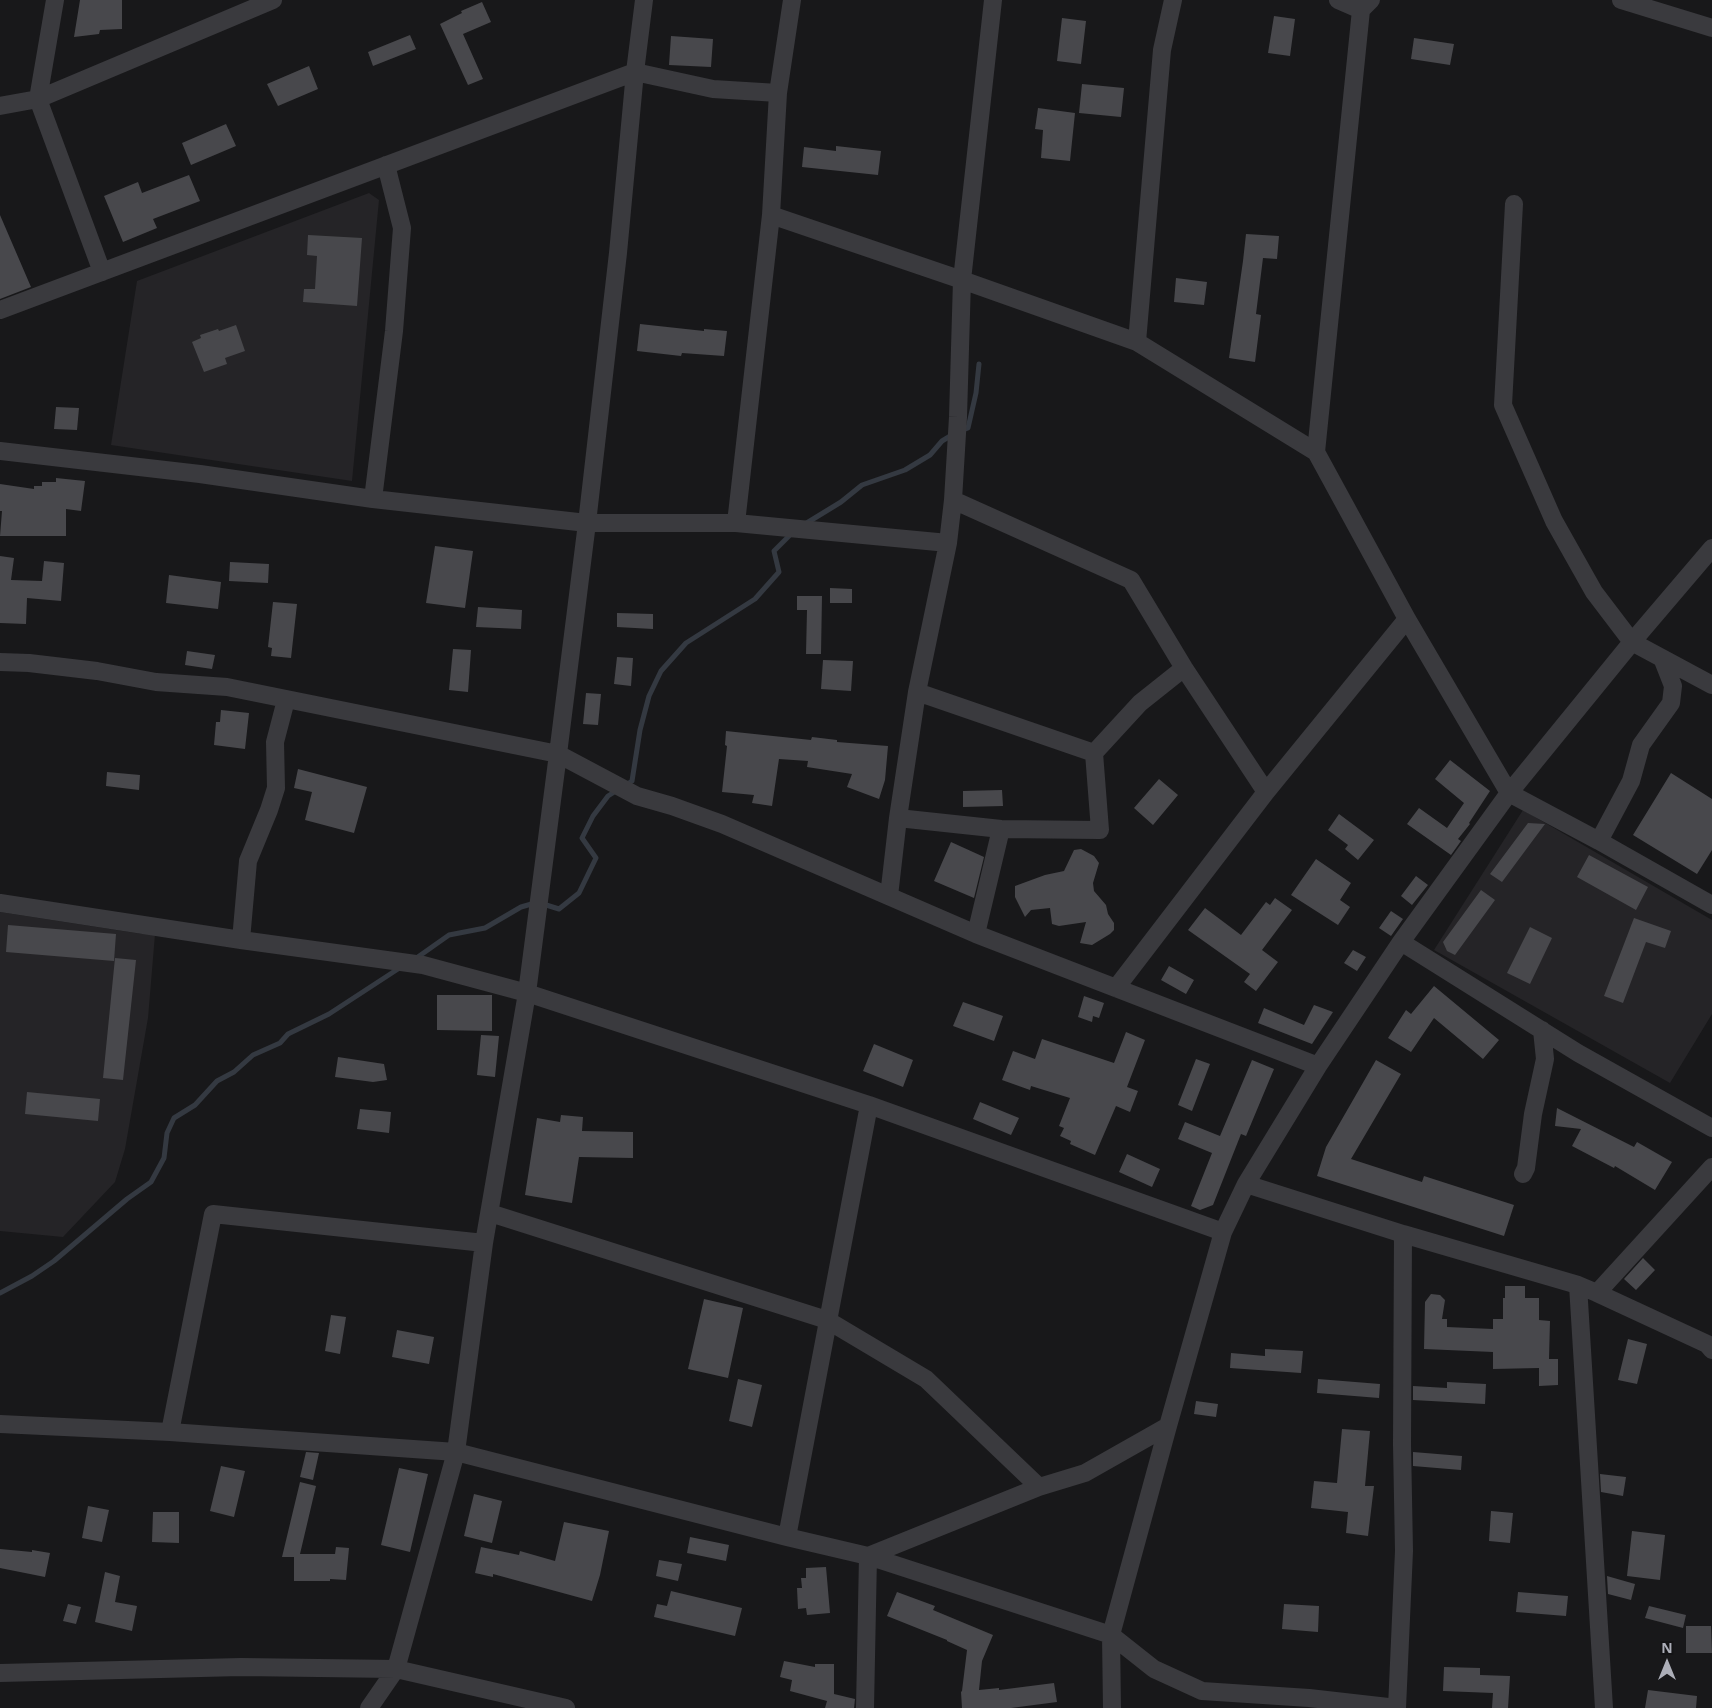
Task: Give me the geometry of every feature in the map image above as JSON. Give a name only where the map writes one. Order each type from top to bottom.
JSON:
[{"type":"street","points":[[54,0],[38,98],[102,272]]},
{"type":"street","points":[[0,106],[38,98],[273,0]]},
{"type":"street","points":[[369,1708],[396,1668],[456,1452],[484,1243],[527,992],[558,754],[618,253],[635,72],[644,0]]},
{"type":"street","points":[[736,523],[771,215],[778,93],[792,0]]},
{"type":"street","points":[[889,896],[898,818],[917,692],[948,543],[954,500],[962,280],[993,0]]},
{"type":"street","points":[[1136,342],[1162,50],[1173,0]]},
{"type":"street","points":[[1316,452],[1366,5],[1338,0]]},
{"type":"street","points":[[1621,0],[1712,28]]},
{"type":"street","points":[[0,310],[635,72],[713,89],[778,93]]},
{"type":"street","points":[[373,499],[394,330],[402,228],[386,165]]},
{"type":"street","points":[[1514,204],[1503,405],[1554,521],[1594,592],[1632,642],[1712,685]]},
{"type":"street","points":[[771,215],[1136,342],[1316,452],[1407,619],[1509,793],[1712,905]]},
{"type":"street","points":[[0,452],[200,474],[373,499],[587,524],[736,523],[948,543]]},
{"type":"street","points":[[954,500],[1130,580],[1184,668],[1266,792]]},
{"type":"street","points":[[1112,1708],[1111,1636],[1223,1232],[1246,1184],[1318,1066],[1401,942],[1509,793],[1632,642],[1712,548]]},
{"type":"street","points":[[1116,988],[1266,792],[1407,619]]},
{"type":"street","points":[[1599,841],[1631,781],[1641,745],[1671,703],[1673,686],[1662,658]]},
{"type":"street","points":[[0,662],[29,663],[88,670],[156,682],[227,687],[558,754],[637,796],[722,824],[976,934],[1318,1066]]},
{"type":"street","points":[[898,818],[1001,829],[1100,830],[1094,753],[1140,703],[1184,668]]},
{"type":"street","points":[[917,692],[1094,753]]},
{"type":"street","points":[[242,940],[248,861],[276,788],[275,742],[286,700]]},
{"type":"street","points":[[976,934],[1001,829]]},
{"type":"street","points":[[0,903],[242,940],[423,965],[527,992],[869,1105],[1223,1232]]},
{"type":"street","points":[[1401,942],[1578,1053],[1712,1128]]},
{"type":"street","points":[[1523,1174],[1526,1168],[1533,1114],[1545,1059],[1542,1030]]},
{"type":"street","points":[[787,1537],[869,1105]]},
{"type":"street","points":[[1597,1293],[1712,1166]]},
{"type":"street","points":[[1246,1184],[1403,1234],[1578,1285],[1707,1344],[1712,1350]]},
{"type":"street","points":[[490,1213],[827,1320],[926,1379],[1039,1487]]},
{"type":"street","points":[[170,1432],[213,1214],[484,1243]]},
{"type":"street","points":[[0,1424],[170,1432],[456,1452],[868,1556],[1111,1636],[1154,1668],[1202,1691],[1309,1698],[1397,1708],[1404,1551],[1402,1444],[1403,1234]]},
{"type":"street","points":[[1578,1285],[1604,1708]]},
{"type":"street","points":[[868,1556],[1039,1487],[1085,1473],[1168,1426]]},
{"type":"street","points":[[865,1708],[868,1556]]},
{"type":"street","points":[[0,1673],[241,1667],[396,1668],[566,1708]]},
{"type":"shaded area","points":[[369,193],[379,200],[352,481],[111,445],[137,281]]},
{"type":"shaded area","points":[[1523,810],[1712,920],[1712,1014],[1670,1083],[1434,950]]},
{"type":"shaded area","points":[[0,912],[142,934],[155,934],[148,1018],[125,1149],[115,1182],[63,1237],[0,1231]]},
{"type":"building","points":[[80,0],[122,0],[122,29],[100,30],[99,34],[74,37]]},
{"type":"building","points":[[482,2],[491,22],[463,34],[483,79],[468,85],[440,24],[462,13],[461,11]]},
{"type":"building","points":[[1274,16],[1295,19],[1290,56],[1268,53]]},
{"type":"building","points":[[1062,18],[1086,21],[1081,64],[1057,61]]},
{"type":"building","points":[[410,35],[416,49],[373,66],[368,52]]},
{"type":"building","points":[[671,36],[713,39],[711,67],[669,65]]},
{"type":"building","points":[[1414,38],[1454,44],[1450,65],[1411,59]]},
{"type":"building","points":[[309,66],[318,89],[278,106],[267,84]]},
{"type":"building","points":[[1082,84],[1124,88],[1121,117],[1079,113]]},
{"type":"building","points":[[1038,108],[1075,113],[1070,161],[1041,158],[1043,130],[1035,129]]},
{"type":"building","points":[[226,124],[236,146],[191,165],[182,143]]},
{"type":"building","points":[[836,146],[881,151],[878,175],[802,167],[804,147],[836,151]]},
{"type":"building","points":[[189,175],[200,201],[153,219],[157,228],[123,242],[104,196],[138,182],[142,193]]},
{"type":"building","points":[[0,215],[31,287],[0,299]]},
{"type":"building","points":[[1246,234],[1279,236],[1277,259],[1263,258],[1256,314],[1261,315],[1255,362],[1229,358]]},
{"type":"building","points":[[308,235],[362,238],[357,306],[303,302],[304,289],[315,289],[317,256],[307,255]]},
{"type":"building","points":[[1176,278],[1207,282],[1204,305],[1174,302]]},
{"type":"building","points":[[640,324],[704,331],[704,329],[727,331],[724,356],[682,353],[681,356],[637,351]]},
{"type":"building","points":[[236,325],[245,351],[225,358],[227,364],[204,372],[192,342],[201,338],[200,335]]},
{"type":"building","points":[[56,407],[79,408],[77,430],[54,429]]},
{"type":"building","points":[[56,478],[85,481],[81,511],[66,509],[66,536],[0,536],[2,511],[0,511],[0,484],[34,489],[34,486],[42,486],[42,482],[56,482]]},
{"type":"building","points":[[435,546],[473,551],[465,608],[426,603]]},
{"type":"building","points":[[0,556],[14,558],[11,580],[42,581],[44,561],[64,563],[61,601],[27,598],[26,624],[0,623]]},
{"type":"building","points":[[230,562],[269,564],[268,583],[229,581]]},
{"type":"building","points":[[169,575],[221,582],[218,609],[166,603]]},
{"type":"building","points":[[830,588],[852,589],[852,603],[830,603]]},
{"type":"building","points":[[797,596],[822,596],[821,654],[806,654],[807,610],[797,610]]},
{"type":"building","points":[[273,602],[297,604],[291,658],[271,656],[272,648],[268,647]]},
{"type":"building","points":[[478,607],[522,610],[521,629],[476,627]]},
{"type":"building","points":[[617,613],[653,614],[653,629],[617,627]]},
{"type":"building","points":[[453,649],[471,650],[468,692],[449,690]]},
{"type":"building","points":[[187,651],[215,655],[212,669],[185,665]]},
{"type":"building","points":[[617,657],[633,658],[631,686],[614,684]]},
{"type":"building","points":[[823,660],[853,661],[851,691],[821,689]]},
{"type":"building","points":[[586,693],[601,694],[598,725],[583,724]]},
{"type":"building","points":[[221,710],[249,713],[245,749],[214,745],[216,722],[220,722]]},
{"type":"building","points":[[726,731],[811,740],[812,737],[837,740],[837,742],[888,746],[885,780],[879,799],[847,787],[852,774],[807,767],[808,761],[779,759],[772,806],[752,803],[754,795],[722,792],[727,746],[725,745]]},
{"type":"building","points":[[1450,760],[1490,791],[1470,824],[1458,839],[1461,841],[1451,855],[1407,824],[1419,808],[1447,828],[1464,803],[1435,779]]},
{"type":"building","points":[[298,769],[367,787],[354,833],[305,820],[312,792],[294,788]]},
{"type":"building","points":[[107,772],[140,775],[139,790],[106,786]]},
{"type":"building","points":[[1671,773],[1712,799],[1712,850],[1697,874],[1633,835]]},
{"type":"building","points":[[1159,779],[1178,795],[1153,825],[1134,808]]},
{"type":"building","points":[[1002,790],[1003,806],[963,807],[963,791]]},
{"type":"building","points":[[1339,814],[1374,840],[1358,860],[1345,849],[1348,845],[1328,830]]},
{"type":"building","points":[[1528,823],[1545,824],[1502,882],[1490,874]]},
{"type":"building","points":[[951,842],[984,857],[974,898],[934,881]]},
{"type":"building","points":[[1081,849],[1094,856],[1099,863],[1093,883],[1094,891],[1106,905],[1108,914],[1114,923],[1114,930],[1110,934],[1092,945],[1080,943],[1086,922],[1059,926],[1052,924],[1050,908],[1031,910],[1025,917],[1015,897],[1015,886],[1045,875],[1064,871],[1074,850]]},
{"type":"building","points":[[1589,855],[1648,887],[1636,910],[1577,877]]},
{"type":"building","points":[[1316,859],[1351,883],[1340,900],[1350,907],[1338,925],[1291,895]]},
{"type":"building","points":[[1416,876],[1428,885],[1412,905],[1401,896]]},
{"type":"building","points":[[1481,890],[1495,900],[1455,955],[1447,951],[1443,942]]},
{"type":"building","points":[[1275,898],[1292,910],[1262,950],[1278,962],[1256,991],[1244,982],[1250,974],[1188,930],[1205,908],[1241,935],[1266,902],[1270,905]]},
{"type":"building","points":[[1391,911],[1403,919],[1391,936],[1379,928]]},
{"type":"building","points":[[1634,918],[1671,931],[1665,948],[1646,942],[1623,1003],[1604,996]]},
{"type":"building","points":[[8,925],[116,934],[114,961],[6,952]]},
{"type":"building","points":[[1530,927],[1552,938],[1530,984],[1507,973]]},
{"type":"building","points":[[1353,950],[1366,957],[1357,971],[1344,963]]},
{"type":"building","points":[[115,958],[136,960],[123,1080],[103,1078]]},
{"type":"building","points":[[1169,966],[1194,980],[1186,994],[1161,980]]},
{"type":"building","points":[[1434,986],[1499,1040],[1483,1059],[1434,1018],[1411,1052],[1388,1038],[1406,1010],[1411,1014]]},
{"type":"building","points":[[437,995],[492,995],[492,1031],[437,1030]]},
{"type":"building","points":[[1084,996],[1104,1003],[1099,1018],[1093,1016],[1092,1022],[1078,1017]]},
{"type":"building","points":[[963,1002],[1003,1016],[994,1041],[953,1026]]},
{"type":"building","points":[[1314,1005],[1333,1012],[1312,1044],[1258,1023],[1264,1008],[1304,1025]]},
{"type":"building","points":[[1126,1032],[1145,1040],[1127,1087],[1138,1091],[1130,1112],[1116,1106],[1095,1155],[1070,1144],[1071,1141],[1060,1136],[1064,1128],[1059,1126],[1070,1098],[1031,1086],[1030,1090],[1002,1080],[1013,1051],[1035,1059],[1042,1039],[1114,1063]]},
{"type":"building","points":[[481,1035],[499,1036],[495,1077],[477,1075]]},
{"type":"building","points":[[874,1044],[913,1060],[903,1087],[863,1071]]},
{"type":"building","points":[[338,1057],[384,1064],[387,1080],[373,1082],[335,1077]]},
{"type":"building","points":[[1196,1059],[1210,1064],[1192,1111],[1178,1105]]},
{"type":"building","points":[[1252,1060],[1274,1069],[1246,1136],[1241,1134],[1213,1205],[1200,1210],[1191,1206],[1212,1153],[1178,1139],[1185,1122],[1220,1136]]},
{"type":"building","points":[[1376,1060],[1401,1074],[1351,1159],[1422,1182],[1424,1176],[1514,1205],[1504,1236],[1317,1176],[1326,1147]]},
{"type":"building","points":[[27,1092],[100,1099],[98,1121],[25,1114]]},
{"type":"building","points":[[980,1102],[1019,1118],[1011,1135],[973,1119]]},
{"type":"building","points":[[1557,1108],[1634,1147],[1637,1142],[1672,1162],[1655,1190],[1615,1166],[1614,1168],[1572,1146],[1581,1129],[1555,1126]]},
{"type":"building","points":[[360,1109],[391,1112],[389,1133],[357,1129]]},
{"type":"building","points":[[561,1115],[583,1117],[582,1131],[633,1132],[633,1158],[579,1157],[572,1203],[525,1195],[537,1118],[560,1122]]},
{"type":"building","points":[[1127,1154],[1160,1169],[1152,1187],[1119,1172]]},
{"type":"building","points":[[1643,1258],[1655,1270],[1636,1290],[1624,1279]]},
{"type":"building","points":[[1505,1286],[1525,1286],[1525,1298],[1539,1298],[1539,1320],[1550,1321],[1549,1359],[1558,1359],[1558,1385],[1539,1386],[1539,1368],[1493,1369],[1493,1352],[1424,1349],[1425,1302],[1431,1294],[1440,1295],[1445,1300],[1442,1319],[1447,1319],[1447,1327],[1493,1329],[1493,1319],[1503,1319]]},
{"type":"building","points":[[704,1299],[743,1308],[728,1378],[688,1369]]},
{"type":"building","points":[[331,1315],[346,1317],[340,1354],[325,1351]]},
{"type":"building","points":[[397,1330],[434,1337],[429,1364],[392,1357]]},
{"type":"building","points":[[1628,1339],[1647,1344],[1637,1384],[1618,1380]]},
{"type":"building","points":[[1265,1349],[1303,1351],[1301,1373],[1230,1368],[1231,1353],[1265,1356]]},
{"type":"building","points":[[738,1379],[762,1385],[752,1427],[729,1421]]},
{"type":"building","points":[[1318,1379],[1380,1384],[1379,1398],[1317,1393]]},
{"type":"building","points":[[1447,1382],[1486,1384],[1485,1404],[1413,1400],[1413,1386],[1447,1388]]},
{"type":"building","points":[[1196,1401],[1218,1404],[1216,1417],[1194,1414]]},
{"type":"building","points":[[1342,1429],[1370,1431],[1365,1486],[1374,1486],[1368,1536],[1346,1533],[1348,1512],[1311,1508],[1314,1481],[1337,1483]]},
{"type":"building","points":[[306,1452],[319,1453],[313,1480],[300,1477]]},
{"type":"building","points":[[1413,1452],[1462,1456],[1461,1470],[1413,1466]]},
{"type":"building","points":[[221,1466],[245,1471],[234,1517],[210,1511]]},
{"type":"building","points":[[399,1468],[428,1474],[410,1552],[381,1545]]},
{"type":"building","points":[[1600,1474],[1626,1477],[1623,1496],[1601,1492]]},
{"type":"building","points":[[300,1482],[316,1486],[300,1554],[335,1554],[336,1547],[349,1548],[346,1580],[294,1581],[294,1557],[282,1557]]},
{"type":"building","points":[[474,1494],[502,1501],[492,1543],[464,1536]]},
{"type":"building","points":[[88,1506],[109,1510],[102,1542],[82,1538]]},
{"type":"building","points":[[1491,1511],[1513,1513],[1510,1543],[1489,1541]]},
{"type":"building","points":[[153,1512],[179,1512],[179,1543],[152,1542]]},
{"type":"building","points":[[564,1522],[609,1531],[600,1575],[592,1601],[493,1574],[493,1577],[475,1573],[481,1547],[519,1555],[520,1551],[555,1561]]},
{"type":"building","points":[[1632,1531],[1665,1535],[1660,1580],[1627,1576]]},
{"type":"building","points":[[690,1537],[729,1545],[726,1561],[687,1553]]},
{"type":"building","points":[[0,1549],[32,1552],[32,1550],[50,1553],[45,1577],[0,1568]]},
{"type":"building","points":[[659,1560],[682,1564],[678,1581],[656,1576]]},
{"type":"building","points":[[826,1567],[830,1613],[807,1615],[806,1608],[798,1609],[797,1588],[802,1588],[801,1578],[806,1578],[806,1568]]},
{"type":"building","points":[[105,1572],[120,1576],[115,1602],[137,1606],[132,1631],[95,1622]]},
{"type":"building","points":[[1607,1576],[1635,1584],[1631,1600],[1608,1594]]},
{"type":"building","points":[[671,1591],[742,1608],[735,1636],[654,1617],[657,1604],[667,1606]]},
{"type":"building","points":[[897,1592],[935,1606],[933,1610],[993,1635],[982,1661],[979,1690],[999,1688],[999,1690],[1054,1683],[1057,1702],[1011,1708],[962,1708],[961,1692],[967,1650],[887,1616]]},
{"type":"building","points":[[1518,1592],[1568,1596],[1566,1616],[1516,1612]]},
{"type":"building","points":[[68,1604],[81,1607],[76,1624],[63,1621]]},
{"type":"building","points":[[1284,1604],[1319,1606],[1318,1632],[1282,1629]]},
{"type":"building","points":[[1649,1606],[1686,1615],[1683,1628],[1645,1618]]},
{"type":"building","points":[[1686,1626],[1711,1626],[1712,1653],[1686,1653]]},
{"type":"building","points":[[784,1661],[815,1667],[815,1664],[834,1664],[834,1694],[855,1699],[854,1708],[825,1708],[827,1701],[790,1691],[792,1680],[780,1677]]},
{"type":"building","points":[[1444,1667],[1480,1668],[1480,1675],[1510,1676],[1508,1708],[1492,1708],[1493,1693],[1443,1691]]},
{"type":"building","points":[[1648,1690],[1697,1696],[1696,1708],[1645,1708]]},
{"type":"waterway","points":[[960,431],[968,428],[976,393],[979,364]]},
{"type":"waterway","points":[[805,524],[841,502],[862,485],[905,470],[930,455],[942,441],[952,435]]},
{"type":"waterway","points":[[626,785],[632,781],[640,730],[649,696],[661,671],[686,643],[755,599],[779,572],[774,551],[792,533]]},
{"type":"waterway","points":[[543,904],[559,909],[579,893],[596,858],[582,838],[593,816],[608,796],[619,789]]},
{"type":"waterway","points":[[415,959],[449,935],[485,928],[521,907],[535,903]]},
{"type":"waterway","points":[[0,1293],[32,1276],[54,1261],[127,1199],[151,1182],[164,1158],[167,1133],[174,1118],[195,1105],[217,1081],[234,1072],[253,1055],[280,1043],[288,1034],[329,1014],[401,967]]}]
